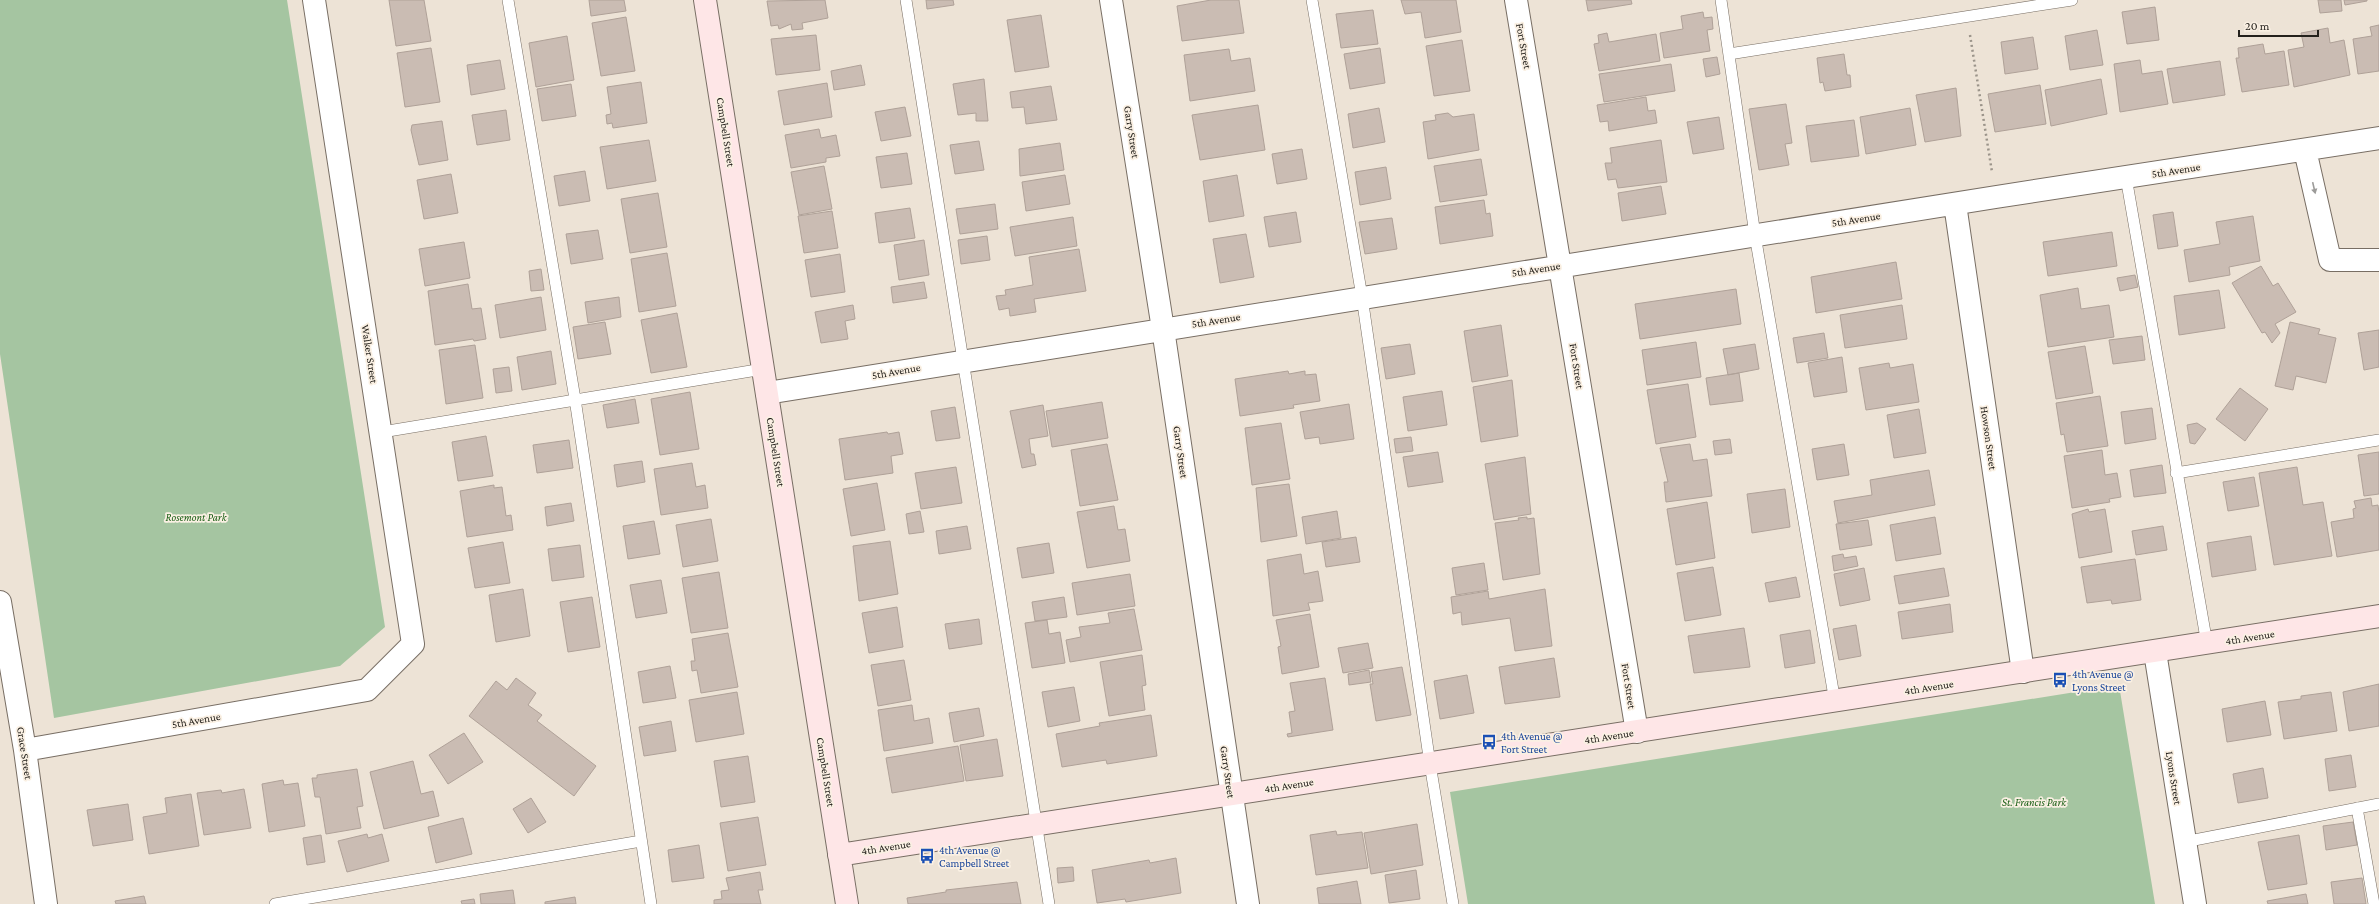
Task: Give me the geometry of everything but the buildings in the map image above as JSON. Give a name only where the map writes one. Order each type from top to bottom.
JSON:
[{"type":"street","name":"Walker Street","points":[[314,0],[382,432],[413,644],[367,690]]},
{"type":"street","name":"Campbell Street","points":[[705,0],[847,904]]},
{"type":"street","name":"Garry Street","points":[[1111,0],[1163,329],[1248,904]]},
{"type":"street","name":"Fort Street","points":[[1516,0],[1637,732]]},
{"type":"street","name":"5th Avenue","points":[[767,393],[962,360],[1954,204],[1996,196],[2379,138]]},
{"type":"street","points":[[2305,150],[2330,260],[2379,260]]},
{"type":"street","name":"Howson Street","points":[[1954,204],[2023,672]]},
{"type":"street","name":"Grace Street","points":[[0,602],[25,750],[46,904]]},
{"type":"street","name":"4th Avenue","points":[[839,855],[1037,823],[1835,702],[2379,616]]},
{"type":"street","name":"Lyons Street","points":[[2155,652],[2194,904]]},
{"type":"street","name":"5th Avenue","points":[[25,750],[367,690]]},
{"type":"lane","points":[[508,0],[575,399],[651,904]]},
{"type":"lane","points":[[906,0],[1049,904]]},
{"type":"lane","points":[[1312,0],[1362,297],[1430,764],[1453,904]]},
{"type":"lane","points":[[1721,0],[1755,235],[1835,702]]},
{"type":"lane","points":[[1729,54],[2072,0]]},
{"type":"lane","points":[[2126,177],[2176,473],[2207,644]]},
{"type":"lane","points":[[382,432],[763,369]]},
{"type":"lane","points":[[2176,473],[2379,440]]},
{"type":"lane","points":[[2184,842],[2379,804]]},
{"type":"lane","points":[[2357,808],[2374,904]]},
{"type":"lane","points":[[275,904],[641,841]]},
{"type":"path","points":[[1968,17],[1996,196]]},
{"type":"green space","name":"Rosemont Park","points":[[0,0],[287,0],[385,627],[340,666],[54,718],[0,354]]},
{"type":"green space","name":"St. Francis Park","points":[[2119,685],[2155,904],[1468,904],[1450,792]]},
{"type":"place","name":"4th Avenue @ Lyons Street","points":[[2060,680]]},
{"type":"place","name":"4th Avenue @ Fort Street","points":[[1489,742]]},
{"type":"place","name":"4th Avenue @ Campbell Street","points":[[927,856]]}]
